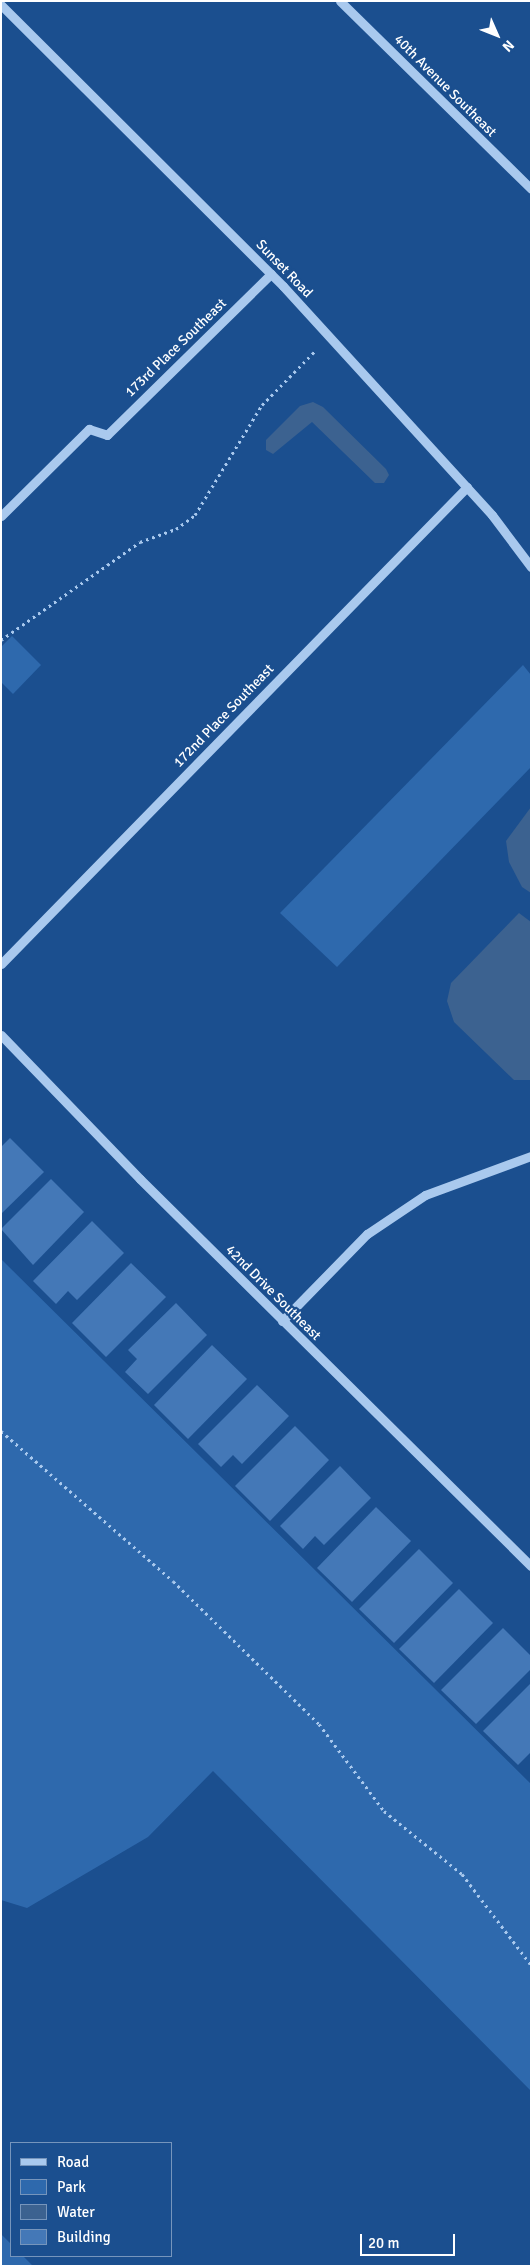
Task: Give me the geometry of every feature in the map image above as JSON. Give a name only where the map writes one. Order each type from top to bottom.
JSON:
[{"type":"street","name":"40th Avenue Southeast","points":[[340,1],[531,190]]},
{"type":"street","name":"Sunset Road","points":[[1,5],[271,274],[467,487],[531,566]]},
{"type":"street","name":"173rd Place Southeast","points":[[1,516],[89,429],[96,434],[107,435],[271,274]]},
{"type":"street","name":"172nd Place Southeast","points":[[1,964],[467,487]]},
{"type":"street","name":"42nd Drive Southeast","points":[[1,1035],[282,1322],[531,1566]]},
{"type":"street","points":[[282,1322],[366,1234],[418,1200],[531,1156]]},
{"type":"path","points":[[1,640],[140,542],[176,529],[195,515],[262,405],[329,337]]},
{"type":"path","points":[[1,1431],[173,1581],[319,1724],[384,1811],[462,1874],[531,1964]]},
{"type":"green space","points":[[12,636],[41,665],[13,694],[1,682],[1,647]]},
{"type":"green space","points":[[523,665],[531,675],[531,767],[337,967],[280,913]]},
{"type":"green space","points":[[1,1259],[531,1784],[531,2091],[213,1771],[148,1837],[27,1908],[1,1900]]},
{"type":"green space","points":[[1,2234],[10,2243],[10,2257],[24,2257],[33,2266],[1,2266]]},
{"type":"water","points":[[313,402],[323,407],[386,469],[389,475],[384,483],[375,483],[312,422],[273,454],[266,450],[266,440],[300,406]]},
{"type":"water","points":[[531,807],[531,893],[522,887],[509,862],[506,841]]},
{"type":"water","points":[[519,913],[531,922],[531,1080],[514,1080],[454,1022],[447,1001],[451,983]]},
{"type":"building","points":[[10,1138],[44,1172],[1,1214],[1,1147]]},
{"type":"building","points":[[51,1179],[84,1212],[33,1265],[1,1229]]},
{"type":"building","points":[[92,1221],[124,1253],[77,1300],[68,1291],[56,1304],[33,1281]]},
{"type":"building","points":[[131,1263],[166,1297],[106,1357],[72,1323]]},
{"type":"building","points":[[176,1303],[207,1335],[148,1394],[125,1372],[137,1359],[128,1350]]},
{"type":"building","points":[[212,1345],[247,1379],[188,1439],[154,1405]]},
{"type":"building","points":[[257,1385],[289,1416],[242,1464],[233,1455],[221,1467],[198,1444]]},
{"type":"building","points":[[295,1426],[329,1460],[270,1521],[235,1486]]},
{"type":"building","points":[[340,1466],[371,1498],[324,1545],[315,1536],[303,1549],[280,1526]]},
{"type":"building","points":[[376,1507],[411,1541],[352,1602],[317,1568]]},
{"type":"building","points":[[419,1549],[453,1583],[394,1643],[359,1609]]},
{"type":"building","points":[[459,1589],[493,1623],[434,1683],[399,1649]]},
{"type":"building","points":[[503,1628],[531,1656],[531,1669],[476,1724],[441,1690]]},
{"type":"building","points":[[531,1683],[531,1752],[518,1765],[483,1731]]}]
